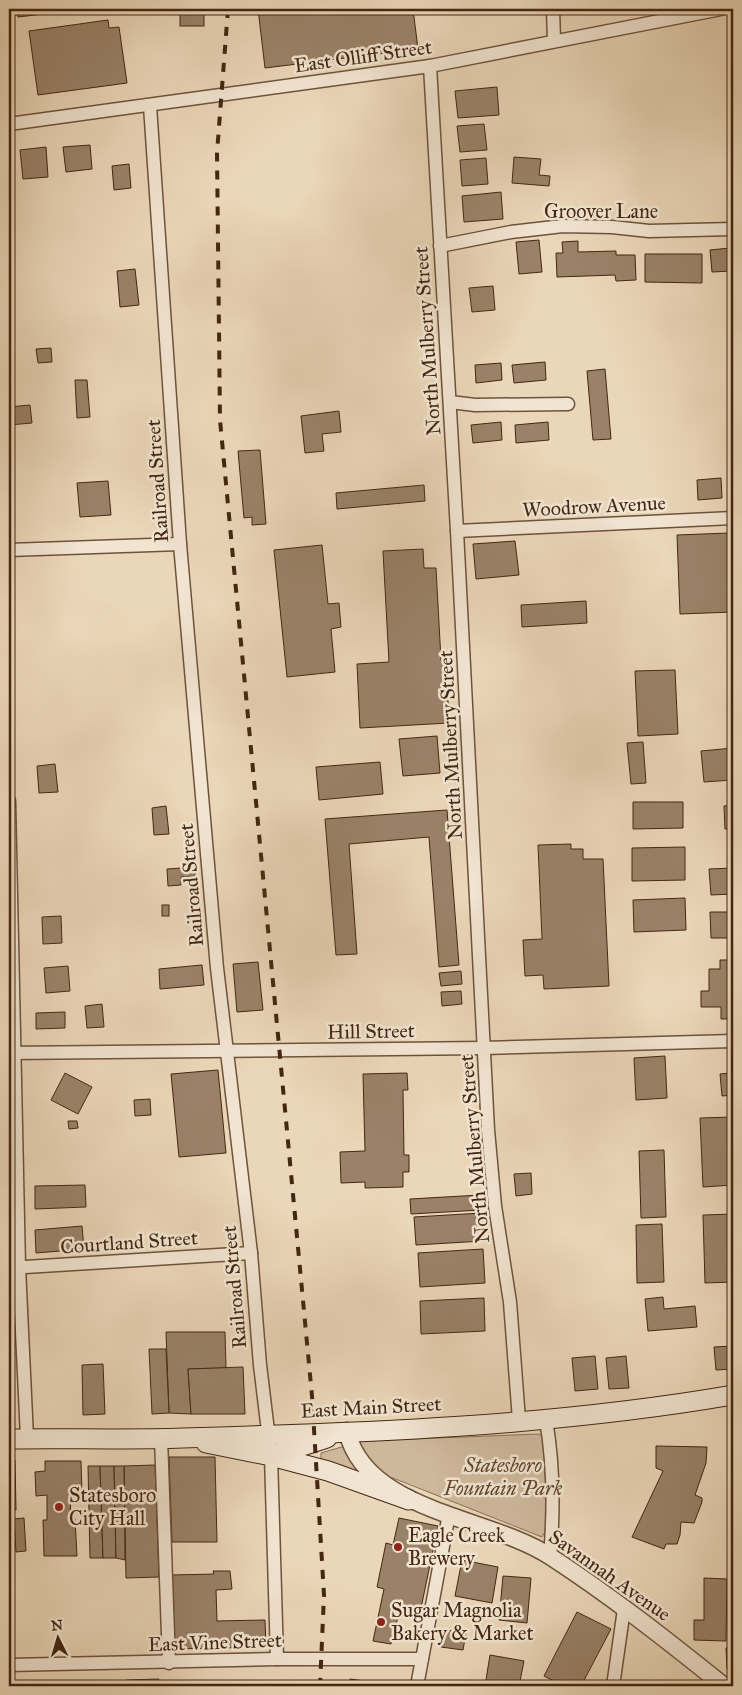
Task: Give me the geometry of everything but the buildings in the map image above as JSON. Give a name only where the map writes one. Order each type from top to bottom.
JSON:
[{"type":"main road","name":"East Main Street","points":[[18,1439],[183,1438],[546,1420],[675,1405],[733,1395]]},
{"type":"main road","points":[[271,1456],[347,1431]]},
{"type":"main road","points":[[183,1438],[271,1456],[328,1471],[409,1500]]},
{"type":"street","points":[[553,9],[554,40]]},
{"type":"street","name":"East Olliff Street","points":[[9,124],[430,66],[554,40],[721,9]]},
{"type":"street","name":"North Mulberry Street","points":[[430,66],[450,402],[488,1130],[494,1206],[510,1302],[519,1420]]},
{"type":"street","name":"Railroad Street","points":[[150,106],[180,544],[217,968],[251,1253],[271,1456],[277,1659]]},
{"type":"street","name":"Groover Lane","points":[[440,246],[511,232],[563,226],[612,227],[649,231],[733,230]]},
{"type":"street","points":[[450,402],[474,405],[568,404]]},
{"type":"street","name":"Woodrow Avenue","points":[[457,531],[733,518]]},
{"type":"street","points":[[9,550],[180,544]]},
{"type":"street","points":[[9,801],[14,1267],[18,1439]]},
{"type":"street","name":"Hill Street","points":[[12,1053],[484,1048],[733,1041]]},
{"type":"street","name":"Courtland Street","points":[[14,1267],[251,1253]]},
{"type":"street","points":[[546,1420],[552,1456],[553,1514],[550,1556]]},
{"type":"street","name":"Savannah Avenue","points":[[347,1431],[350,1446],[363,1466],[409,1500],[508,1536],[550,1556],[724,1686]]},
{"type":"street","points":[[161,1438],[169,1663]]},
{"type":"street","points":[[417,1686],[449,1514]]},
{"type":"street","points":[[613,1686],[624,1610]]},
{"type":"street","name":"East Vine Street","points":[[9,1665],[169,1663],[277,1659],[422,1659]]},
{"type":"green space","name":"Statesboro Fountain Park","points":[[539,1434],[543,1437],[548,1527],[542,1537],[393,1478],[368,1479],[321,1462],[321,1453],[362,1441]]},
{"type":"railway","points":[[228,9],[217,153],[220,420],[312,1396],[324,1595],[320,1686]]},
{"type":"place","name":"Statesboro City Hall","points":[[59,1507]]},
{"type":"place","name":"Eagle Creek Brewery","points":[[398,1547]]},
{"type":"place","name":"Sugar Magnolia Bakery & Market","points":[[381,1622]]}]
